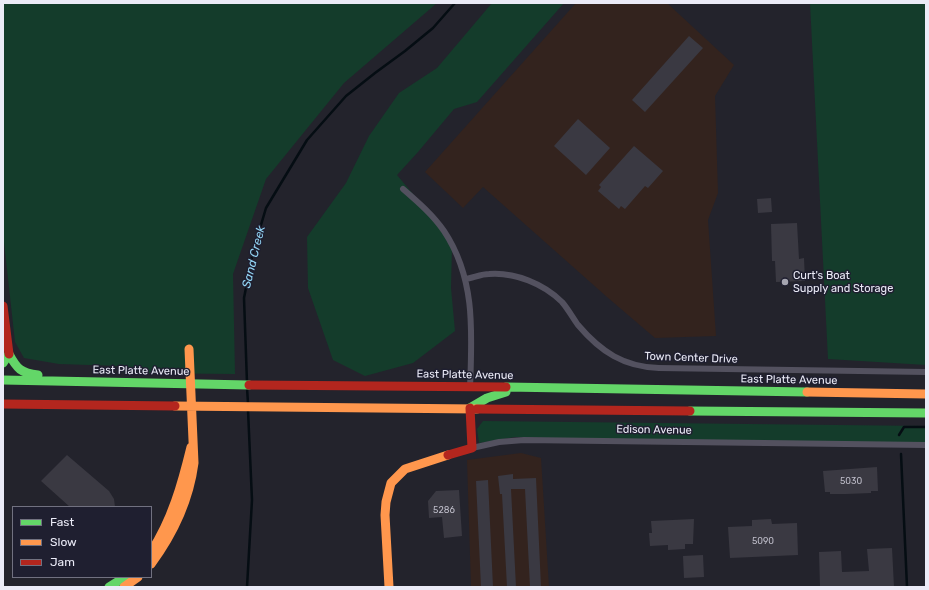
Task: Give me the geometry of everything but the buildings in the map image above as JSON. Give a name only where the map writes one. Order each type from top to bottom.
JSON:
[{"type":"main road","points":[[3,306],[9,354],[20,371],[26,374],[118,382]]},
{"type":"main road","points":[[152,563],[170,538],[183,509],[194,471],[189,349]]},
{"type":"main road","points":[[3,363],[9,354]]},
{"type":"main road","name":"East Platte Avenue","points":[[3,380],[213,385],[926,394]]},
{"type":"main road","points":[[470,408],[477,402],[489,396],[530,388]]},
{"type":"main road","points":[[3,404],[926,412]]},
{"type":"main road","points":[[470,408],[472,448]]},
{"type":"main road","points":[[152,550],[164,532],[185,471],[193,440]]},
{"type":"main road","name":"Edison Avenue","points":[[389,587],[385,515],[386,502],[391,483],[405,469],[472,448]]},
{"type":"main road","points":[[109,587],[123,578]]},
{"type":"main road","points":[[124,587],[137,578]]},
{"type":"street","points":[[403,189],[422,206],[443,230],[456,253],[465,279],[469,291],[471,322],[470,388]]},
{"type":"street","name":"Town Center Drive","points":[[465,279],[489,274],[502,275],[516,277],[539,285],[562,302],[578,324],[600,347],[612,356],[635,366],[648,368],[926,372]]},
{"type":"street","name":"Edison Avenue","points":[[472,448],[499,442],[524,440],[926,445]]},
{"type":"shaded area","points":[[576,3],[667,3],[734,65],[715,96],[718,193],[708,220],[716,336],[655,338],[483,187],[463,208],[425,172]]},
{"type":"shaded area","points":[[521,453],[541,458],[549,587],[471,587],[467,460]]},
{"type":"green space","points":[[3,3],[437,3],[344,83],[266,179],[233,274],[235,374],[124,373],[120,366],[59,364],[24,358],[15,342],[3,233]]},
{"type":"green space","points":[[492,3],[564,3],[477,102],[454,109],[397,175],[423,206],[452,246],[451,288],[455,331],[413,363],[365,376],[333,360],[308,288],[307,237],[346,183],[369,136],[399,93],[437,68]]},
{"type":"green space","points":[[810,3],[926,3],[926,365],[828,359]]},
{"type":"green space","points":[[483,421],[926,426],[926,443],[645,442],[515,437],[479,443],[477,429]]},
{"type":"waterway","name":"Sand Creek","points":[[247,383],[244,298],[253,252],[266,208],[307,140],[346,96],[433,28],[455,3]]},
{"type":"waterway","name":"Sand Creek","points":[[247,388],[248,403]]},
{"type":"waterway","name":"Sand Creek","points":[[247,587],[252,500],[248,410]]},
{"type":"waterway","points":[[899,435],[904,427],[926,427]]},
{"type":"waterway","points":[[901,454],[907,587]]},
{"type":"traffic: fast","points":[[3,363],[9,354],[17,367],[27,373],[38,375]]},
{"type":"traffic: fast","points":[[3,380],[249,385]]},
{"type":"traffic: fast","points":[[506,387],[807,392]]},
{"type":"traffic: fast","points":[[470,408],[487,398],[506,392]]},
{"type":"traffic: fast","points":[[690,411],[926,413]]},
{"type":"traffic: fast","points":[[109,587],[123,578]]},
{"type":"traffic: slow","points":[[152,562],[167,540],[179,516],[192,477],[194,463],[189,349]]},
{"type":"traffic: slow","points":[[807,392],[926,394]]},
{"type":"traffic: slow","points":[[175,406],[477,409]]},
{"type":"traffic: slow","points":[[152,550],[165,527],[176,501],[191,447]]},
{"type":"traffic: slow","points":[[389,587],[385,515],[386,502],[391,483],[405,469],[448,455]]},
{"type":"traffic: slow","points":[[124,587],[137,578]]},
{"type":"traffic: jam","points":[[3,306],[9,354]]},
{"type":"traffic: jam","points":[[249,385],[506,387]]},
{"type":"traffic: jam","points":[[3,404],[175,406]]},
{"type":"traffic: jam","points":[[448,455],[472,448],[470,408]]},
{"type":"traffic: jam","points":[[477,409],[690,411]]},
{"type":"place","name":"Curt's Boat Supply and Storage","points":[[785,282]]}]
